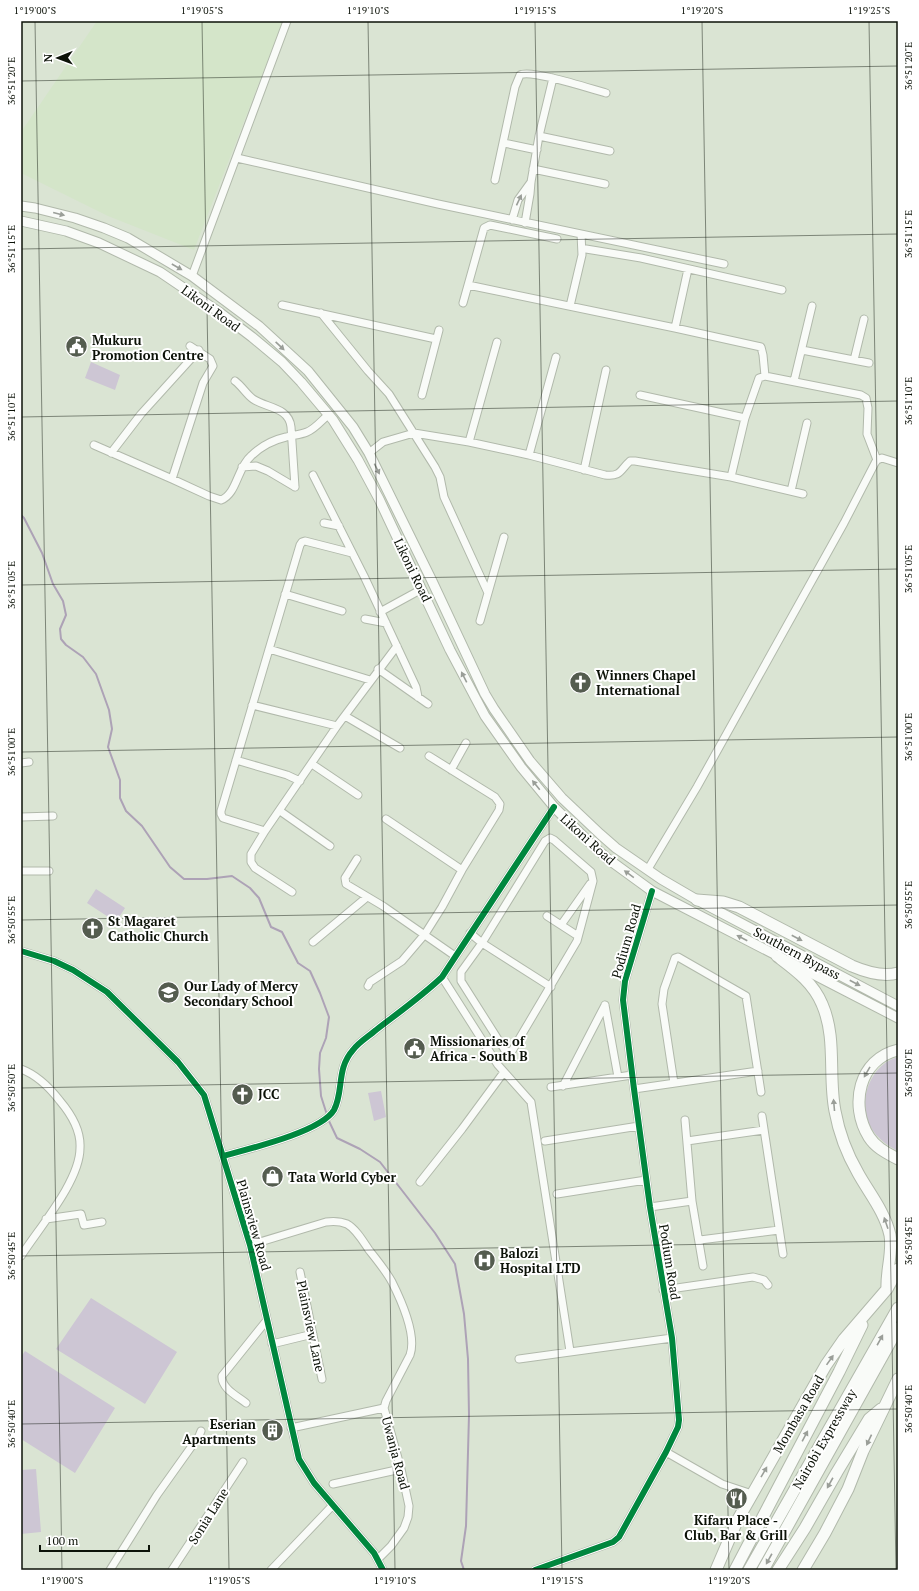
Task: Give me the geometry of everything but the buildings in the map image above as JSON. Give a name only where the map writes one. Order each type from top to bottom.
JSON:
[{"type":"highway","points":[[697,900],[723,902],[739,907],[864,971],[881,974],[898,973]]},
{"type":"highway","points":[[777,956],[806,980],[821,1002],[827,1017],[831,1048],[834,1111],[843,1142],[858,1173],[885,1219],[890,1234],[891,1248],[887,1289]]},
{"type":"highway","points":[[898,1050],[883,1056],[870,1066],[861,1086],[860,1096],[860,1112],[863,1125],[869,1137],[876,1145],[898,1159]]},
{"type":"highway","name":"Mombasa Road","points":[[716,1570],[737,1521],[826,1365],[844,1339],[887,1289],[898,1269]]},
{"type":"highway","name":"Nairobi Expressway","points":[[763,1570],[866,1375],[898,1308]]},
{"type":"highway","points":[[736,1570],[839,1372],[869,1310]]},
{"type":"highway","name":"Nairobi Expressway","points":[[749,1570],[866,1375],[898,1328]]},
{"type":"highway","points":[[778,1570],[805,1528],[869,1419],[895,1395],[898,1379]]},
{"type":"highway","points":[[803,1570],[825,1533],[848,1489],[863,1450],[884,1406]]},
{"type":"main road","name":"Likoni Road","points":[[21,206],[75,218],[128,238],[192,276],[259,326],[308,372],[353,426],[369,453],[432,581],[485,694],[530,761],[562,798],[616,848],[697,900]]},
{"type":"main road","name":"Likoni Road","points":[[21,221],[66,230],[99,242],[160,272],[219,312],[282,362],[301,382],[328,415],[362,466],[454,656],[485,716],[521,767],[554,808],[608,859],[652,891],[777,956]]},
{"type":"main road","points":[[554,808],[562,798]]},
{"type":"main road","name":"Southern Bypass","points":[[697,900],[898,1006]]},
{"type":"main road","name":"Southern Bypass","points":[[777,956],[898,1018]]},
{"type":"street","points":[[192,276],[288,21]]},
{"type":"street","points":[[495,180],[520,75],[526,74],[553,78],[606,93]]},
{"type":"street","points":[[525,222],[539,136],[553,78]]},
{"type":"street","points":[[539,136],[610,151]]},
{"type":"street","points":[[504,144],[537,150]]},
{"type":"street","points":[[237,158],[438,204],[724,264]]},
{"type":"street","points":[[533,169],[605,184]]},
{"type":"street","points":[[512,220],[518,200],[531,182]]},
{"type":"street","points":[[463,303],[483,230],[487,226],[494,226],[557,239]]},
{"type":"street","points":[[581,234],[584,252]]},
{"type":"street","points":[[570,306],[584,252],[590,236]]},
{"type":"street","points":[[584,252],[641,258],[688,270],[782,290]]},
{"type":"street","points":[[675,328],[688,270]]},
{"type":"street","points":[[468,285],[761,347],[766,376]]},
{"type":"street","points":[[282,305],[436,339]]},
{"type":"street","points":[[794,381],[812,306]]},
{"type":"street","points":[[321,313],[368,371],[389,394],[414,433],[440,477],[444,497],[488,592]]},
{"type":"street","points":[[854,360],[864,319]]},
{"type":"street","points":[[422,395],[438,330]]},
{"type":"street","points":[[469,442],[497,342]]},
{"type":"street","points":[[172,479],[203,383],[213,366],[210,359],[199,350],[190,346]]},
{"type":"street","points":[[111,453],[141,414],[199,350]]},
{"type":"street","points":[[802,350],[869,363]]},
{"type":"street","points":[[529,456],[556,357]]},
{"type":"street","points":[[584,470],[606,370]]},
{"type":"street","points":[[731,477],[745,418],[759,378],[766,376],[861,395],[866,398],[868,408],[867,434],[877,460]]},
{"type":"street","points":[[235,381],[253,399],[283,412],[290,422],[295,487],[262,468],[256,466],[242,467]]},
{"type":"street","points":[[640,395],[745,418]]},
{"type":"street","points":[[94,445],[221,500],[229,495],[246,460],[263,446],[279,439],[308,432],[328,415]]},
{"type":"street","points":[[791,491],[807,423]]},
{"type":"street","points":[[369,453],[383,442],[414,433],[469,442],[605,475],[617,475],[630,461],[634,460],[731,477],[803,494]]},
{"type":"street","points":[[648,869],[700,781],[844,523],[877,460],[885,458],[898,463]]},
{"type":"street","points":[[313,475],[397,646],[416,687],[418,697]]},
{"type":"street","points":[[324,523],[338,526]]},
{"type":"street","points":[[480,621],[504,537]]},
{"type":"street","points":[[265,831],[223,818],[221,816],[221,810],[300,545],[305,541],[352,553]]},
{"type":"street","points":[[380,612],[422,589]]},
{"type":"street","points":[[285,594],[342,611]]},
{"type":"street","points":[[364,618],[386,623]]},
{"type":"street","points":[[292,892],[258,871],[252,865],[251,854],[265,831],[337,726],[378,669],[397,646]]},
{"type":"street","points":[[269,649],[370,680]]},
{"type":"street","points":[[378,669],[428,704]]},
{"type":"street","points":[[252,705],[337,726]]},
{"type":"street","points":[[345,716],[400,748]]},
{"type":"street","points":[[450,770],[466,743]]},
{"type":"street","points":[[368,986],[370,982],[408,956],[425,934],[499,810],[500,804],[495,797],[429,756]]},
{"type":"street","points":[[236,760],[287,775],[300,781]]},
{"type":"street","points":[[21,763],[29,762]]},
{"type":"street","points":[[312,764],[358,795]]},
{"type":"street","points":[[223,1156],[304,1131],[321,1122],[334,1110],[343,1066],[347,1057],[354,1049],[442,977],[554,808]]},
{"type":"street","points":[[280,811],[330,846]]},
{"type":"street","points":[[21,817],[53,816]]},
{"type":"street","points":[[386,819],[462,870]]},
{"type":"street","points":[[550,838],[591,872],[593,881],[578,936],[551,987],[512,1051],[509,1053],[505,1052],[461,981],[461,972],[482,943],[545,841],[550,838]]},
{"type":"street","points":[[357,859],[347,875],[345,882],[346,884],[425,934],[455,956]]},
{"type":"street","points":[[21,871],[49,871]]},
{"type":"street","points":[[561,926],[593,881]]},
{"type":"street","name":"Podium Road","points":[[535,1570],[549,1568],[613,1542],[619,1537],[666,1452],[678,1427],[679,1420],[672,1338],[646,1180],[623,1000],[625,981],[652,891]]},
{"type":"street","points":[[313,942],[367,897]]},
{"type":"street","points":[[546,916],[578,936]]},
{"type":"street","points":[[470,933],[482,943],[551,987]]},
{"type":"street","name":"Plainsview Road","points":[[21,951],[54,960],[88,978],[107,992],[178,1062],[204,1095],[250,1245],[297,1456],[314,1483],[378,1559],[382,1570]]},
{"type":"street","points":[[674,1083],[662,1004],[664,989],[677,957],[746,996],[761,1092]]},
{"type":"street","points":[[442,977],[494,1059],[528,1099],[532,1106],[570,1351]]},
{"type":"street","points":[[563,1086],[604,1005],[618,1077]]},
{"type":"street","points":[[21,1069],[28,1071],[43,1083],[69,1112],[77,1129],[80,1147],[79,1160],[72,1177],[21,1256]]},
{"type":"street","points":[[634,1089],[758,1071]]},
{"type":"street","points":[[420,1182],[462,1129],[504,1072]]},
{"type":"street","points":[[551,1087],[632,1075]]},
{"type":"street","points":[[762,1116],[783,1254]]},
{"type":"street","points":[[685,1120],[692,1201],[700,1240],[703,1266]]},
{"type":"street","points":[[545,1141],[639,1126]]},
{"type":"street","points":[[687,1141],[764,1130]]},
{"type":"street","points":[[557,1194],[646,1180]]},
{"type":"street","points":[[650,1207],[692,1201]]},
{"type":"street","points":[[46,1219],[81,1214],[84,1225],[102,1222]]},
{"type":"street","name":"Uwanja Road","points":[[250,1245],[306,1227],[333,1221],[348,1225],[360,1237],[392,1282],[406,1317],[413,1347],[384,1408],[410,1506],[408,1517],[398,1538],[378,1559]]},
{"type":"street","points":[[700,1240],[779,1230]]},
{"type":"street","name":"Plainsview Lane","points":[[300,1272],[322,1380]]},
{"type":"street","points":[[663,1290],[753,1277],[764,1280],[768,1285]]},
{"type":"street","points":[[246,1403],[224,1386],[221,1380],[222,1376],[267,1320]]},
{"type":"street","points":[[272,1344],[313,1334]]},
{"type":"street","points":[[519,1358],[672,1338]]},
{"type":"street","points":[[291,1428],[384,1408]]},
{"type":"street","points":[[110,1570],[157,1495],[201,1431]]},
{"type":"street","points":[[666,1452],[722,1484],[752,1494]]},
{"type":"street","name":"Sonia Lane","points":[[172,1570],[243,1462]]},
{"type":"street","points":[[333,1484],[401,1469]]},
{"type":"street","points":[[271,1570],[333,1504]]},
{"type":"shaded area","points":[[97,21],[283,21],[194,250],[108,216],[21,173],[21,132]]},
{"type":"shaded area","points":[[91,362],[120,375],[115,390],[85,378]]},
{"type":"shaded area","points":[[96,889],[125,908],[116,922],[87,903]]},
{"type":"shaded area","points":[[898,1057],[898,1151],[884,1143],[874,1132],[868,1122],[865,1099],[872,1078],[879,1069],[888,1061]]},
{"type":"shaded area","points":[[381,1091],[386,1117],[374,1121],[368,1093]]},
{"type":"shaded area","points":[[91,1298],[177,1352],[145,1404],[56,1349]]},
{"type":"shaded area","points":[[25,1351],[115,1408],[75,1473],[21,1439],[21,1357]]},
{"type":"shaded area","points":[[36,1469],[41,1532],[21,1534],[21,1470]]},
{"type":"waterway","points":[[21,515],[42,553],[53,584],[63,601],[66,615],[60,629],[61,639],[66,645],[83,657],[96,674],[109,710],[112,729],[108,747],[120,780],[120,798],[126,811],[142,826],[170,867],[184,879],[207,879],[232,876],[250,888],[259,898],[271,927],[282,932],[298,963],[310,971],[329,1017],[326,1038],[320,1053],[319,1069],[321,1096],[327,1115]]},
{"type":"waterway","points":[[328,1119],[337,1138],[360,1149],[380,1162],[435,1233],[455,1264],[464,1314],[468,1359],[469,1415],[466,1526],[461,1561],[464,1570]]},
{"type":"cycle path","points":[[223,1156],[283,1139],[327,1118],[334,1110],[337,1103],[344,1065],[353,1050],[442,977],[554,807]]},
{"type":"cycle path","points":[[535,1570],[613,1542],[619,1537],[666,1452],[678,1427],[679,1420],[672,1338],[650,1207],[623,1000],[625,981],[652,891]]},
{"type":"cycle path","points":[[21,951],[54,961],[73,970],[107,992],[178,1062],[204,1095],[250,1245],[299,1459],[314,1483],[374,1553],[383,1570]]},
{"type":"place","name":"Mukuru Promotion Centre","points":[[77,347]]},
{"type":"place","name":"Winners Chapel International","points":[[581,682]]},
{"type":"place","name":"St Magaret Catholic Church","points":[[93,928]]},
{"type":"place","name":"Our Lady of Mercy Secondary School","points":[[168,993]]},
{"type":"place","name":"Missionaries of Africa - South B","points":[[415,1048]]},
{"type":"place","name":"JCC","points":[[242,1094]]},
{"type":"place","name":"Tata World Cyber","points":[[272,1177]]},
{"type":"place","name":"Balozi Hospital LTD","points":[[484,1260]]},
{"type":"place","name":"Eserian Apartments","points":[[272,1431]]},
{"type":"place","name":"Kifaru Place - Club, Bar & Grill","points":[[736,1498]]}]
